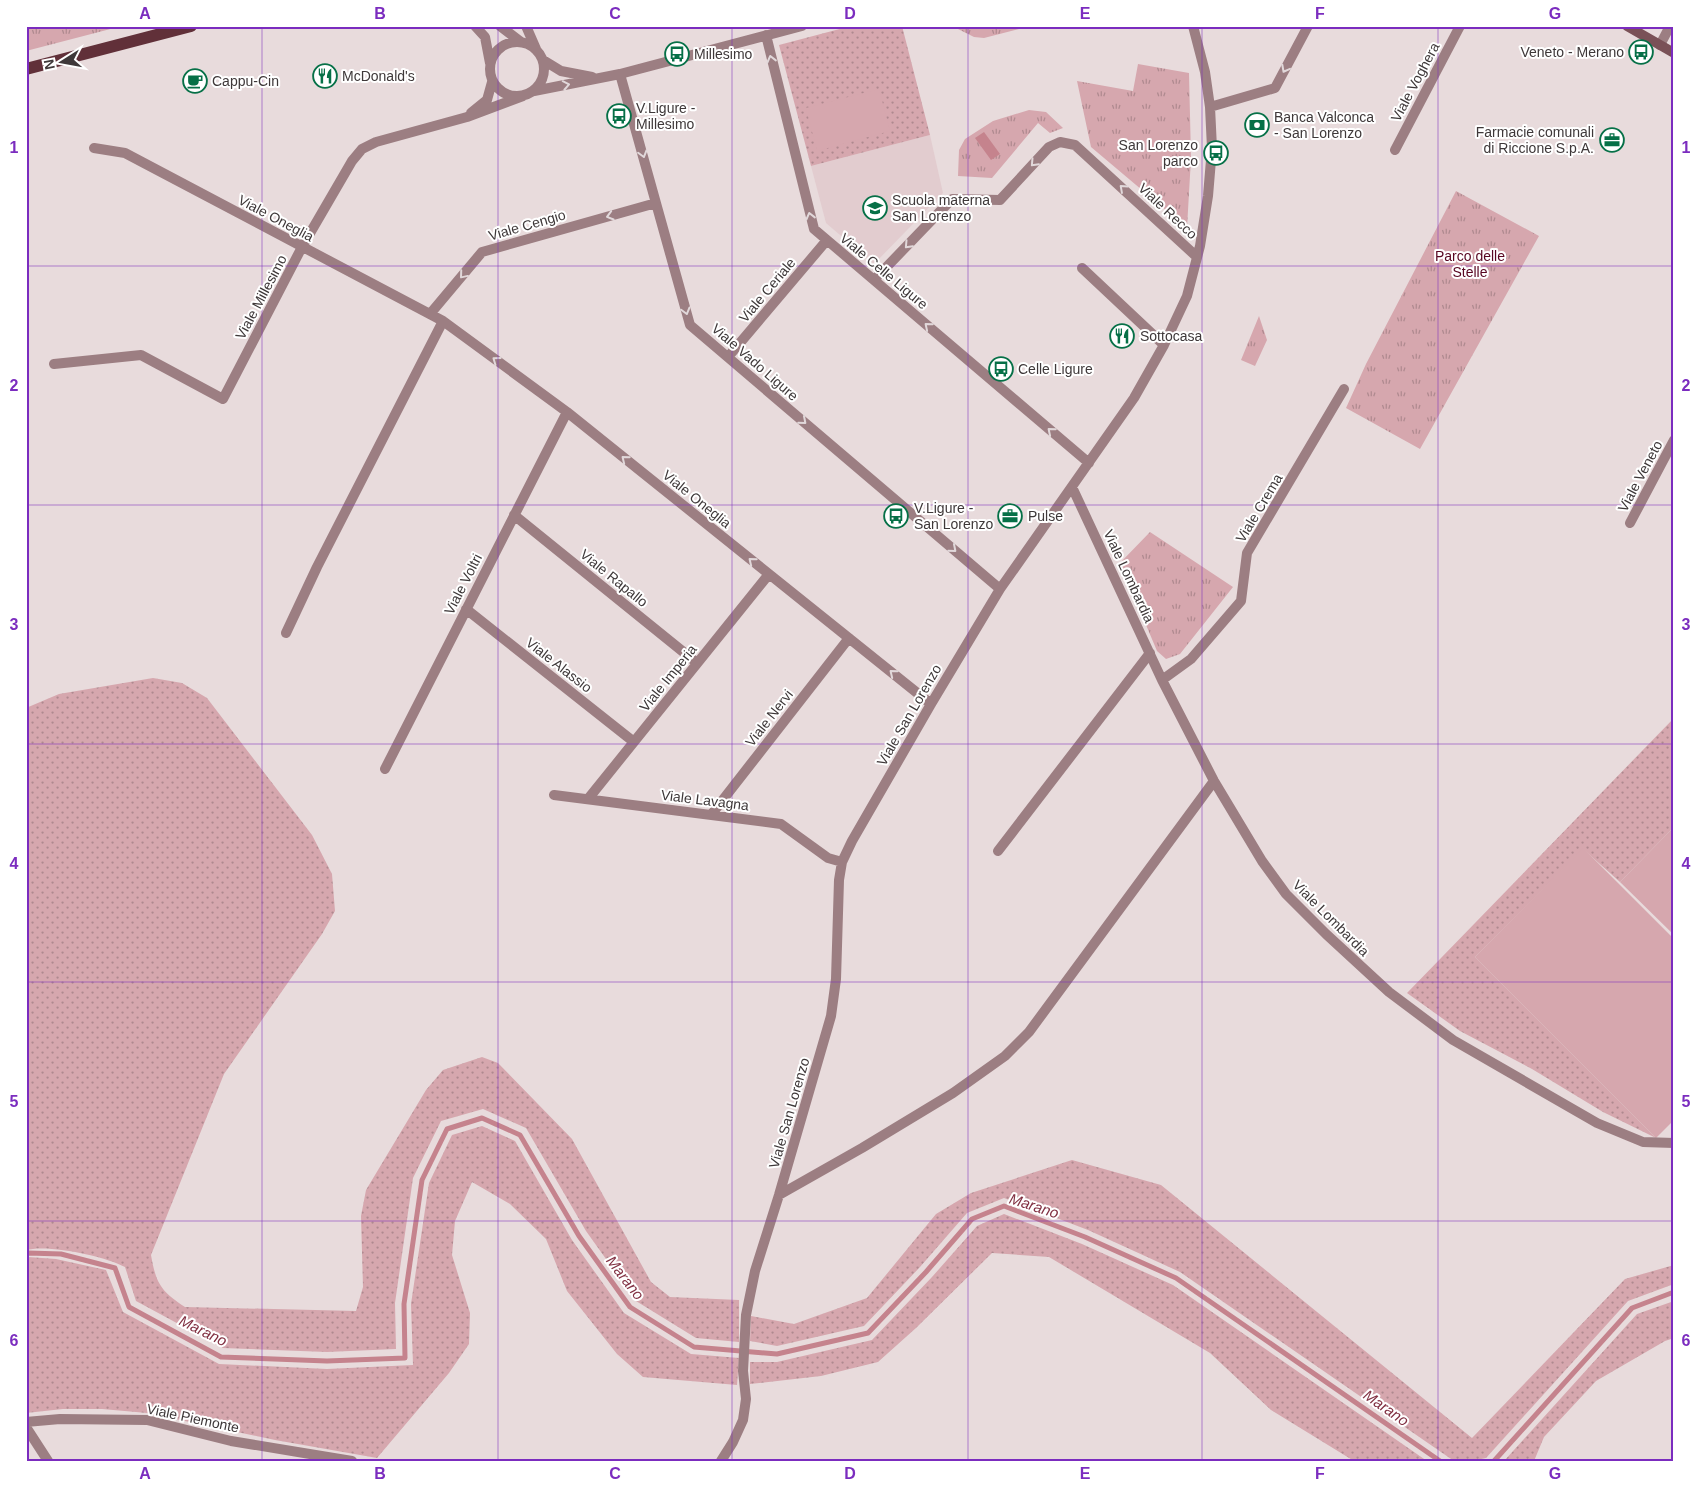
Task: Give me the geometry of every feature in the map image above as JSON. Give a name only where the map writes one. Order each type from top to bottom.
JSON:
[{"type":"main road","points":[[26,69],[190,26]]},
{"type":"main road","points":[[1627,26],[1674,53]]},
{"type":"street","points":[[475,26],[485,37],[492,82],[505,94],[514,97],[523,96],[534,91],[620,74],[802,26]]},
{"type":"street","points":[[500,26],[536,50]]},
{"type":"street","points":[[526,26],[536,50],[543,60],[562,71],[598,78]]},
{"type":"street","name":"Viale San Lorenzo","points":[[721,1461],[744,1420],[746,1399],[743,1371],[746,1315],[755,1271],[831,1016],[836,980],[839,880],[842,862],[852,841],[931,704],[1000,589],[1134,398],[1164,345],[1187,296],[1197,257],[1208,196],[1212,148],[1210,107],[1205,72],[1193,26]]},
{"type":"street","points":[[1210,107],[1275,88],[1308,26]]},
{"type":"street","name":"Viale Voghera","points":[[1395,150],[1460,26]]},
{"type":"street","points":[[1660,45],[1670,26]]},
{"type":"street","name":"Viale Celle Ligure","points":[[766,35],[814,228],[1089,462]]},
{"type":"street","points":[[490,63],[498,49],[514,42],[522,42]]},
{"type":"street","points":[[534,91],[540,85],[543,77],[543,60]]},
{"type":"street","name":"Viale Vado Ligure","points":[[620,74],[690,324],[1000,589]]},
{"type":"street","name":"Viale Millesimo","points":[[467,117],[487,100],[492,82]]},
{"type":"street","name":"Viale Millesimo","points":[[54,364],[141,355],[223,399],[302,247],[352,161],[362,149],[376,142],[467,117],[523,96]]},
{"type":"street","name":"Viale Recco","points":[[874,280],[952,199],[1000,200],[1049,147],[1060,142],[1075,145],[1197,257]]},
{"type":"street","name":"Viale Oneglia","points":[[94,148],[125,153],[443,321],[567,412],[931,704]]},
{"type":"street","name":"Viale Cengio","points":[[430,314],[482,252],[656,203]]},
{"type":"street","name":"Viale Ceriale","points":[[728,357],[827,240]]},
{"type":"street","points":[[1082,268],[1164,345]]},
{"type":"street","points":[[286,633],[317,567],[443,321]]},
{"type":"street","name":"Viale Crema","points":[[1162,680],[1191,659],[1241,601],[1247,553],[1344,389]]},
{"type":"street","name":"Viale Voltri","points":[[385,769],[567,412]]},
{"type":"street","name":"Viale Veneto","points":[[1630,524],[1674,440]]},
{"type":"street","name":"Viale Lombardia","points":[[1072,487],[1162,680],[1214,781],[1262,861],[1286,894],[1389,992],[1453,1040],[1597,1123],[1643,1142],[1674,1143]]},
{"type":"street","name":"Viale Rapallo","points":[[514,514],[697,663]]},
{"type":"street","name":"Viale Imperia","points":[[588,799],[769,574]]},
{"type":"street","name":"Viale Alassio","points":[[466,609],[634,742]]},
{"type":"street","name":"Viale Nervi","points":[[711,815],[849,638]]},
{"type":"street","points":[[998,851],[1150,654]]},
{"type":"street","points":[[779,1195],[862,1148],[952,1093],[1004,1056],[1029,1032],[1214,781]]},
{"type":"street","name":"Viale Lavagna","points":[[554,795],[781,824],[828,858],[842,862]]},
{"type":"street","name":"Viale Piemonte","points":[[26,1422],[60,1419],[147,1420],[231,1441],[352,1461]]},
{"type":"street","points":[[26,1427],[48,1461]]},
{"type":"shaded area","points":[[984,132],[1000,154],[991,160],[975,138]]},
{"type":"shaded area","name":"Scuola materna San Lorenzo","points":[[930,135],[943,193],[874,264],[826,223],[811,166]]},
{"type":"green space","points":[[26,26],[122,26],[26,51]]},
{"type":"green space","points":[[851,26],[902,26],[930,135],[811,166],[779,45]]},
{"type":"green space","points":[[952,26],[1031,26],[984,38],[974,37]]},
{"type":"green space","points":[[1138,64],[1189,73],[1191,158],[1187,228],[1091,147],[1077,81],[1133,91]]},
{"type":"green space","points":[[879,89],[890,131],[817,151],[806,108]]},
{"type":"green space","points":[[1029,110],[1046,112],[1063,128],[1050,133],[1038,123],[992,178],[958,176],[959,150],[965,139],[993,121]]},
{"type":"green space","name":"Parco delle Stelle","points":[[1456,191],[1539,236],[1420,449],[1346,408],[1366,364]]},
{"type":"green space","points":[[1259,316],[1267,340],[1255,366],[1241,360]]},
{"type":"green space","points":[[1150,532],[1233,587],[1180,654],[1166,659],[1157,651],[1120,563]]},
{"type":"green space","points":[[153,678],[182,683],[207,698],[312,835],[332,874],[335,911],[322,934],[224,1074],[151,1255],[155,1273],[165,1291],[185,1307],[356,1311],[363,1287],[361,1216],[366,1190],[426,1090],[443,1070],[482,1057],[498,1063],[572,1139],[651,1282],[670,1297],[739,1300],[739,1342],[696,1338],[636,1301],[586,1231],[526,1128],[483,1109],[441,1121],[413,1178],[395,1303],[396,1349],[327,1352],[223,1348],[136,1301],[125,1267],[91,1255],[76,1252],[48,1249],[26,1250],[26,708],[59,694]]},
{"type":"green space","points":[[1674,718],[1674,827],[1620,882],[1583,849],[1475,957],[1656,1138],[1603,1112],[1532,1069],[1460,1031],[1407,993]]},
{"type":"green space","points":[[1674,827],[1674,935],[1620,882]]},
{"type":"green space","points":[[1583,848],[1674,939],[1674,1120],[1656,1138],[1475,957]]},
{"type":"green space","points":[[482,1126],[515,1141],[572,1240],[624,1313],[691,1354],[739,1358],[737,1385],[643,1377],[617,1354],[567,1291],[546,1239],[510,1204],[472,1182],[455,1221],[452,1255],[470,1313],[469,1344],[449,1373],[377,1458],[275,1440],[147,1413],[102,1409],[63,1409],[26,1413],[26,1261],[28,1257],[56,1259],[106,1270],[123,1312],[219,1364],[327,1369],[413,1365],[411,1304],[429,1183],[452,1135]]},
{"type":"green space","points":[[1072,1160],[1161,1185],[1472,1438],[1625,1279],[1674,1265],[1674,1284],[1628,1301],[1486,1458],[1472,1461],[1454,1461],[1180,1272],[1088,1230],[1004,1198],[967,1213],[920,1267],[864,1326],[777,1346],[750,1341],[751,1316],[794,1324],[867,1298],[936,1214],[971,1193]]},
{"type":"green space","points":[[1004,1214],[1082,1244],[1173,1285],[1427,1461],[1354,1461],[1271,1410],[1210,1353],[1049,1257],[992,1253],[916,1328],[878,1362],[821,1376],[750,1384],[750,1362],[777,1362],[872,1340],[977,1226]]},
{"type":"green space","points":[[1674,1301],[1674,1338],[1665,1341],[1596,1381],[1544,1437],[1534,1461],[1504,1461],[1637,1314]]},
{"type":"waterway","name":"Marano","points":[[26,1255],[28,1253],[61,1254],[115,1268],[129,1307],[221,1357],[327,1361],[405,1358],[404,1304],[422,1180],[447,1129],[482,1118],[520,1135],[579,1236],[630,1307],[694,1347],[777,1354],[868,1333],[926,1272],[972,1219],[1004,1206],[1085,1237],[1176,1278],[1440,1461]]},
{"type":"waterway","name":"Marano","points":[[1494,1461],[1632,1308],[1674,1292]]},
{"type":"place","name":"Veneto - Merano","points":[[1641,52]]},
{"type":"place","name":"Millesimo","points":[[677,54]]},
{"type":"place","name":"McDonald's","points":[[325,76]]},
{"type":"place","name":"Cappu-Cin","points":[[195,81]]},
{"type":"place","name":"V.Ligure - Millesimo","points":[[619,116]]},
{"type":"place","name":"Banca Valconca - San Lorenzo","points":[[1257,125]]},
{"type":"place","name":"Farmacie comunali di Riccione S.p.A.","points":[[1612,140]]},
{"type":"place","name":"San Lorenzo parco","points":[[1216,153]]},
{"type":"place","name":"Scuola materna San Lorenzo","points":[[875,208]]},
{"type":"place","name":"Sottocasa","points":[[1122,336]]},
{"type":"place","name":"Celle Ligure","points":[[1001,369]]},
{"type":"place","name":"V.Ligure - San Lorenzo","points":[[896,516]]},
{"type":"place","name":"Pulse","points":[[1010,516]]}]
